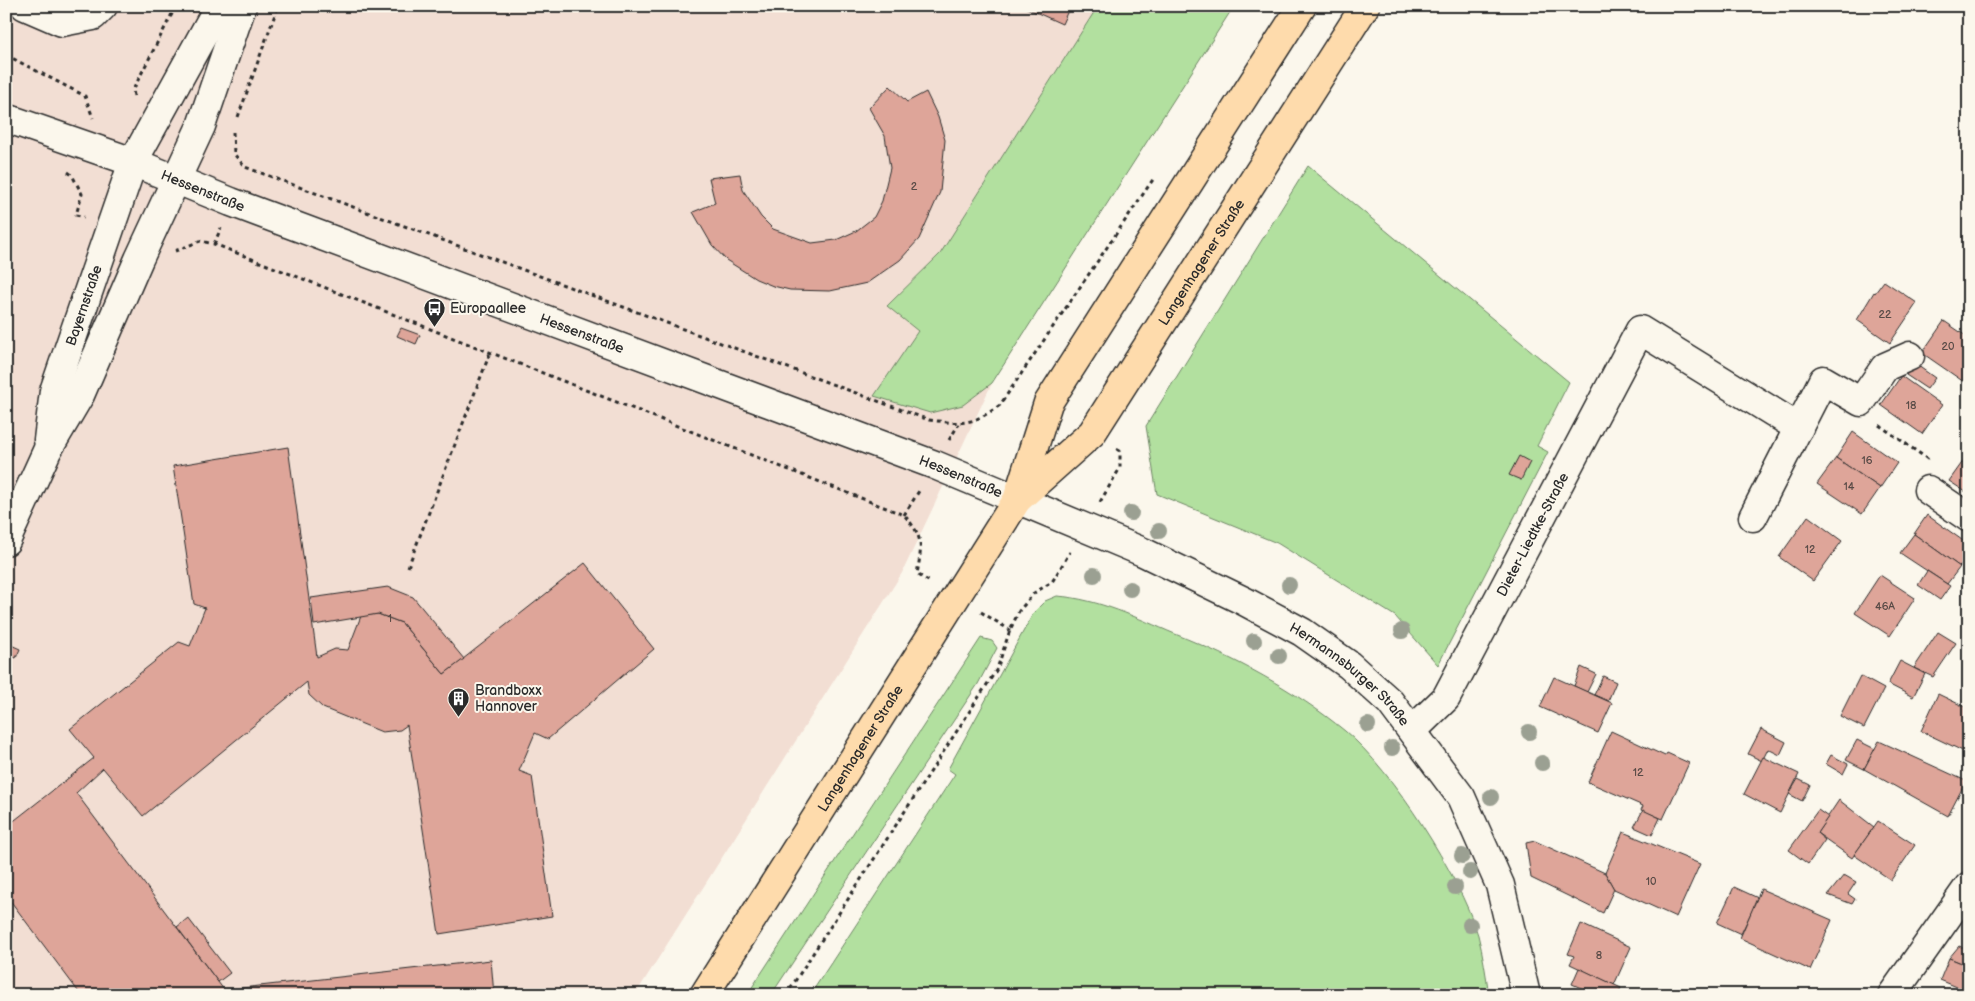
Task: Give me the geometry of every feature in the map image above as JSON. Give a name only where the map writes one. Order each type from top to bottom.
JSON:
[{"type":"main road","name":"Langenhagener Straße","points":[[704,995],[1017,500],[1048,403],[1302,6]]},
{"type":"main road","name":"Langenhagener Straße","points":[[1017,500],[1092,433],[1365,6]]},
{"type":"street","points":[[25,6],[62,22],[93,16],[103,6]]},
{"type":"street","points":[[133,162],[219,6]]},
{"type":"street","points":[[175,179],[201,126],[242,6]]},
{"type":"street","name":"Hessenstraße","points":[[6,118],[133,162],[934,464],[1017,500]]},
{"type":"street","name":"Bayernstraße","points":[[46,451],[54,391],[133,162]]},
{"type":"street","name":"Bayernstraße","points":[[6,541],[46,451],[80,395],[175,179]]},
{"type":"street","name":"Dieter-Liedtke-Straße","points":[[1413,730],[1446,698],[1640,330],[1799,428]]},
{"type":"street","points":[[1753,517],[1823,380],[1861,402],[1885,367],[1910,356]]},
{"type":"street","points":[[1928,490],[1969,518]]},
{"type":"street","name":"Hermannsburger Straße","points":[[1017,500],[1143,552],[1244,601],[1302,632],[1349,665],[1390,702],[1413,730],[1461,797],[1500,885],[1526,995]]},
{"type":"street","points":[[1892,995],[1969,886]]},
{"type":"path","points":[[136,104],[133,90],[176,6]]},
{"type":"path","points":[[278,6],[231,136],[234,154],[245,167],[929,420],[960,424],[980,419],[1000,405],[1036,352]]},
{"type":"path","points":[[6,55],[85,96],[108,153]]},
{"type":"path","points":[[61,167],[72,175],[82,194],[76,215]]},
{"type":"path","points":[[176,252],[187,244],[200,241],[214,244],[904,515],[917,529],[921,550],[917,574]]},
{"type":"path","points":[[408,567],[490,352]]},
{"type":"path","points":[[1861,402],[1862,413],[1933,463],[1919,484],[1928,490]]},
{"type":"path","points":[[1120,451],[1120,468]]},
{"type":"path","points":[[786,995],[997,669],[1010,630],[1019,611],[1034,593],[1052,582]]},
{"type":"shaded area","points":[[6,6],[1234,6],[992,383],[902,573],[635,995],[6,995]]},
{"type":"green space","points":[[1098,6],[1234,6],[992,383],[963,405],[930,413],[874,396],[918,331],[887,306],[940,254]]},
{"type":"green space","points":[[1308,166],[1569,382],[1537,446],[1548,452],[1438,665],[1395,616],[1277,543],[1157,494],[1146,426]]},
{"type":"green space","points":[[1057,596],[1088,601],[1118,610],[1242,664],[1306,702],[1345,731],[1364,749],[1403,797],[1456,883],[1478,935],[1489,995],[810,995],[955,774],[948,769],[1034,612],[1045,601]]},
{"type":"green space","points":[[981,638],[992,641],[997,648],[978,684],[771,995],[747,995]]},
{"type":"building","points":[[1022,6],[1070,6],[1062,24]]},
{"type":"building","points":[[890,86],[907,102],[926,92],[938,117],[945,140],[940,192],[919,239],[900,260],[867,283],[830,291],[790,290],[773,286],[756,279],[726,260],[712,245],[693,212],[715,203],[709,178],[740,174],[743,190],[761,217],[773,229],[812,243],[836,240],[856,231],[874,217],[882,201],[890,168],[885,136],[869,108]]},
{"type":"building","points":[[1884,281],[1917,303],[1890,343],[1857,320],[1874,292]]},
{"type":"building","points":[[1944,321],[1969,338],[1969,375],[1964,382],[1922,353]]},
{"type":"building","points":[[401,328],[420,335],[416,344],[397,336]]},
{"type":"building","points":[[1914,363],[1935,378],[1927,389],[1906,375]]},
{"type":"building","points":[[1901,376],[1942,405],[1922,434],[1881,405]]},
{"type":"building","points":[[1853,432],[1897,463],[1880,488],[1836,458]]},
{"type":"building","name":"Brandboxx Hannover","points":[[288,447],[317,657],[335,649],[348,650],[361,616],[378,614],[402,623],[444,674],[585,563],[654,649],[548,739],[535,733],[519,771],[532,776],[552,916],[439,934],[407,725],[400,730],[382,732],[323,708],[309,695],[307,682],[143,816],[103,768],[76,793],[224,990],[491,960],[494,995],[81,995],[6,895],[6,827],[94,758],[70,729],[179,642],[190,646],[205,608],[194,604],[173,466]]},
{"type":"building","points":[[1969,453],[1969,463],[1964,460]]},
{"type":"building","points":[[1519,456],[1530,462],[1521,480],[1509,475]]},
{"type":"building","points":[[1836,458],[1880,488],[1862,514],[1817,484]]},
{"type":"building","points":[[1964,460],[1969,463],[1969,494],[1949,481]]},
{"type":"building","points":[[1927,515],[1969,545],[1969,554],[1960,567],[1914,534]]},
{"type":"building","points":[[1808,516],[1842,541],[1813,581],[1779,557]]},
{"type":"building","points":[[1914,534],[1960,567],[1947,584],[1900,553]]},
{"type":"building","points":[[1927,571],[1950,586],[1940,600],[1918,585]]},
{"type":"building","points":[[1880,575],[1915,598],[1890,636],[1855,613]]},
{"type":"building","points":[[388,587],[413,597],[464,659],[444,674],[402,623],[378,614],[314,625],[311,598]]},
{"type":"building","points":[[1938,632],[1956,643],[1933,677],[1914,668]]},
{"type":"building","points":[[11,645],[20,649],[16,658],[6,654]]},
{"type":"building","points":[[1900,661],[1925,674],[1913,697],[1888,684]]},
{"type":"building","points":[[1581,667],[1596,674],[1587,692],[1574,686]]},
{"type":"building","points":[[1969,672],[1969,683],[1964,681]]},
{"type":"building","points":[[1603,676],[1616,682],[1608,701],[1594,695]]},
{"type":"building","points":[[1860,676],[1884,689],[1864,728],[1840,716]]},
{"type":"building","points":[[1554,677],[1612,703],[1598,733],[1540,707]]},
{"type":"building","points":[[1938,694],[1969,709],[1969,754],[1921,731]]},
{"type":"building","points":[[1761,729],[1786,742],[1780,755],[1768,749],[1762,761],[1748,754]]},
{"type":"building","points":[[1611,731],[1665,756],[1667,753],[1689,763],[1663,819],[1641,810],[1643,806],[1588,782]]},
{"type":"building","points":[[1857,740],[1875,749],[1864,769],[1846,760]]},
{"type":"building","points":[[1879,741],[1966,781],[1948,816],[1864,769]]},
{"type":"building","points":[[1831,755],[1848,764],[1843,774],[1826,764]]},
{"type":"building","points":[[1763,757],[1799,774],[1780,813],[1744,794]]},
{"type":"building","points":[[1798,779],[1810,785],[1802,801],[1789,794]]},
{"type":"building","points":[[1839,800],[1874,827],[1852,858],[1817,833]]},
{"type":"building","points":[[1643,810],[1660,818],[1652,835],[1634,827]]},
{"type":"building","points":[[1818,810],[1828,817],[1817,833],[1825,840],[1808,864],[1789,850]]},
{"type":"building","points":[[1878,821],[1915,845],[1891,880],[1854,855]]},
{"type":"building","points":[[1623,832],[1700,864],[1676,917],[1614,889],[1605,873]]},
{"type":"building","points":[[1535,841],[1605,873],[1614,889],[1603,913],[1531,878],[1526,843]]},
{"type":"building","points":[[1844,875],[1856,882],[1848,894],[1855,899],[1852,904],[1828,895]]},
{"type":"building","points":[[1734,887],[1758,898],[1741,934],[1717,923]]},
{"type":"building","points":[[1761,889],[1832,920],[1810,970],[1740,938]]},
{"type":"building","points":[[188,918],[230,973],[218,982],[177,927]]},
{"type":"building","points":[[1581,924],[1631,947],[1614,985],[1570,964],[1574,956],[1568,954]]},
{"type":"building","points":[[1959,946],[1969,950],[1969,966],[1949,958]]},
{"type":"building","points":[[1949,958],[1969,966],[1969,992],[1940,980]]},
{"type":"building","points":[[1579,968],[1621,988],[1617,995],[1597,995],[1572,984]]},
{"type":"place","name":"Europaallee","points":[[434,327]]},
{"type":"place","name":"Brandboxx Hannover","points":[[459,717]]}]
